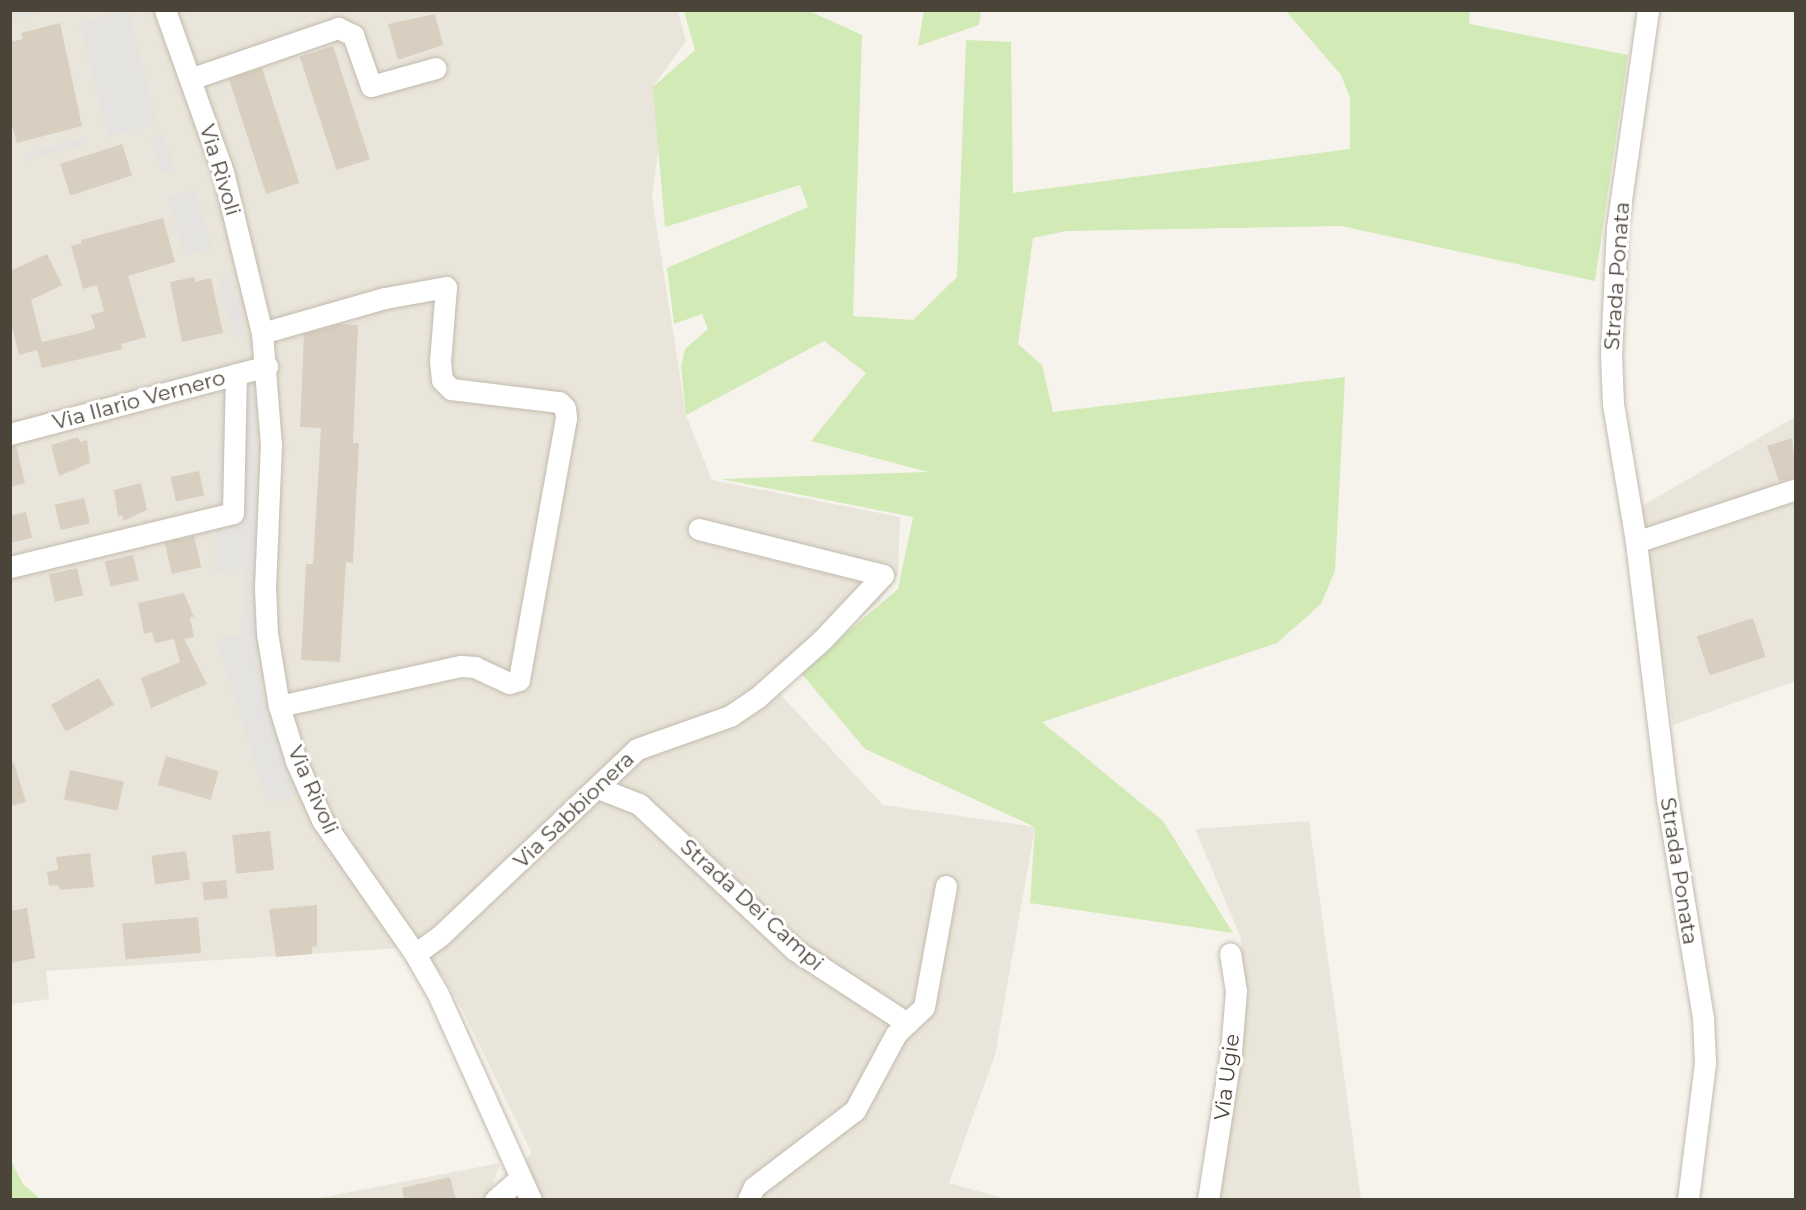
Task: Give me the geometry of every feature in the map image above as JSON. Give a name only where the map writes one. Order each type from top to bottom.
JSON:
[{"type":"street","name":"Via Rivoli","points":[[165,10],[223,172],[262,333],[267,366],[272,445],[265,587],[267,633],[279,706],[296,761],[322,820],[415,954],[455,1031],[531,1200]]},
{"type":"street","name":"Strada Ponata","points":[[1648,10],[1617,228],[1611,354],[1614,413],[1636,542],[1667,798],[1703,1017],[1705,1063],[1688,1200]]},
{"type":"street","points":[[190,79],[338,28],[353,35],[371,86],[435,68]]},
{"type":"street","points":[[262,333],[366,302],[446,287],[440,361],[447,385],[451,389],[559,402],[566,408],[519,680],[509,683],[475,667],[460,666],[279,706]]},
{"type":"street","name":"Via Ilario Vernero","points":[[10,434],[267,366]]},
{"type":"street","points":[[10,567],[233,513],[236,374]]},
{"type":"street","points":[[1636,542],[1796,489]]},
{"type":"street","name":"Via Sabbionera","points":[[415,954],[441,935],[637,749],[730,716],[758,697],[822,640],[883,575],[699,529]]},
{"type":"street","name":"Strada Dei Campi","points":[[598,788],[628,796],[639,804],[795,950],[907,1023]]},
{"type":"street","points":[[748,1200],[754,1187],[855,1110],[896,1034],[924,1007],[946,886]]},
{"type":"street","name":"Via Ugie","points":[[1208,1200],[1231,1052],[1236,991],[1230,953]]},
{"type":"street","points":[[495,1200],[520,1178]]},
{"type":"shaded area","points":[[11,10],[37,11],[37,13],[11,20]]},
{"type":"shaded area","points":[[10,11],[678,11],[686,41],[653,87],[659,144],[652,197],[686,415],[712,480],[900,517],[898,574],[879,602],[828,642],[780,694],[883,805],[1035,827],[995,1055],[949,1183],[1006,1199],[508,1199],[531,1152],[464,1013],[443,976],[417,947],[46,971],[49,999],[11,1004]]},
{"type":"shaded area","points":[[129,11],[157,125],[108,137],[80,23]]},
{"type":"shaded area","points":[[163,133],[174,169],[162,173],[151,137]]},
{"type":"shaded area","points":[[86,137],[88,144],[26,161],[24,155]]},
{"type":"shaded area","points":[[195,189],[212,248],[185,255],[168,197]]},
{"type":"shaded area","points":[[232,274],[245,335],[233,337],[218,277]]},
{"type":"shaded area","points":[[221,383],[256,383],[255,632],[262,698],[297,796],[268,804],[216,640],[240,635],[246,568],[215,572]]},
{"type":"shaded area","points":[[1795,417],[1795,681],[1673,725],[1640,507]]},
{"type":"shaded area","points":[[1309,821],[1361,1199],[1218,1199],[1245,1009],[1241,938],[1195,829]]},
{"type":"shaded area","points":[[500,1163],[488,1199],[314,1199]]},
{"type":"green space","points":[[924,10],[981,10],[979,25],[918,46]]},
{"type":"green space","points":[[684,11],[809,11],[862,35],[853,316],[913,320],[957,277],[966,40],[1011,42],[1013,193],[1350,149],[1350,98],[1341,75],[1286,11],[1470,11],[1469,24],[1628,55],[1595,281],[1341,226],[1066,231],[1033,238],[1018,344],[1042,365],[1053,412],[1345,377],[1335,571],[1321,604],[1277,643],[1042,722],[1163,821],[1233,933],[1030,903],[1035,827],[865,749],[800,672],[898,589],[913,517],[721,479],[928,472],[811,441],[866,373],[824,341],[686,415],[681,367],[685,349],[708,329],[702,314],[674,324],[667,268],[808,207],[800,185],[665,227],[653,87],[695,50]]},
{"type":"green space","points":[[11,1161],[23,1184],[40,1199],[11,1199]]},
{"type":"building","points":[[435,14],[443,45],[398,60],[388,24]]},
{"type":"building","points":[[60,23],[82,126],[17,143],[10,118],[10,42],[23,39],[21,33]]},
{"type":"building","points":[[333,46],[370,159],[336,170],[300,57]]},
{"type":"building","points":[[262,68],[299,183],[266,194],[229,79]]},
{"type":"building","points":[[122,144],[132,175],[70,195],[60,164]]},
{"type":"building","points":[[163,218],[175,262],[128,276],[146,337],[121,344],[123,349],[42,368],[37,350],[19,355],[10,319],[10,271],[47,254],[62,285],[31,300],[42,342],[85,332],[95,328],[91,315],[104,311],[97,285],[83,289],[71,246],[82,243],[81,240]]},
{"type":"building","points":[[194,277],[195,282],[211,278],[223,333],[182,342],[170,282]]},
{"type":"building","points":[[339,324],[358,325],[353,443],[359,443],[353,563],[346,562],[340,662],[301,660],[306,564],[313,564],[321,428],[300,427],[304,334]]},
{"type":"building","points":[[78,437],[80,442],[87,440],[90,463],[59,476],[51,445]]},
{"type":"building","points":[[1792,438],[1796,477],[1779,481],[1767,446]]},
{"type":"building","points":[[10,446],[16,446],[25,483],[10,487]]},
{"type":"building","points":[[199,471],[204,495],[176,501],[171,477]]},
{"type":"building","points":[[141,483],[147,510],[123,521],[122,515],[118,516],[114,490]]},
{"type":"building","points":[[84,498],[90,523],[61,530],[55,505]]},
{"type":"building","points":[[26,512],[32,538],[10,543],[10,516]]},
{"type":"building","points":[[194,536],[201,567],[172,574],[165,543]]},
{"type":"building","points":[[133,555],[139,580],[111,587],[105,562]]},
{"type":"building","points":[[77,568],[83,595],[55,602],[49,575]]},
{"type":"building","points":[[184,593],[194,617],[190,617],[194,637],[184,639],[207,684],[151,708],[141,678],[180,662],[174,639],[155,643],[152,632],[144,634],[138,603]]},
{"type":"building","points":[[1753,618],[1766,657],[1710,675],[1697,636]]},
{"type":"building","points":[[99,678],[114,705],[66,732],[51,705]]},
{"type":"building","points":[[166,756],[219,771],[211,800],[158,785]]},
{"type":"building","points":[[14,763],[26,802],[10,806],[10,764]]},
{"type":"building","points":[[70,770],[124,781],[118,811],[64,799]]},
{"type":"building","points":[[270,831],[274,870],[236,874],[232,835]]},
{"type":"building","points":[[186,851],[190,880],[155,885],[151,856]]},
{"type":"building","points":[[90,853],[94,887],[60,890],[58,885],[49,886],[47,872],[58,870],[56,857]]},
{"type":"building","points":[[226,880],[228,898],[204,900],[202,883]]},
{"type":"building","points":[[317,905],[317,946],[312,947],[312,954],[276,957],[269,909]]},
{"type":"building","points":[[27,908],[35,958],[10,963],[10,911]]},
{"type":"building","points":[[198,917],[201,953],[125,959],[122,924]]},
{"type":"building","points":[[450,1177],[456,1200],[404,1200],[402,1188]]}]
